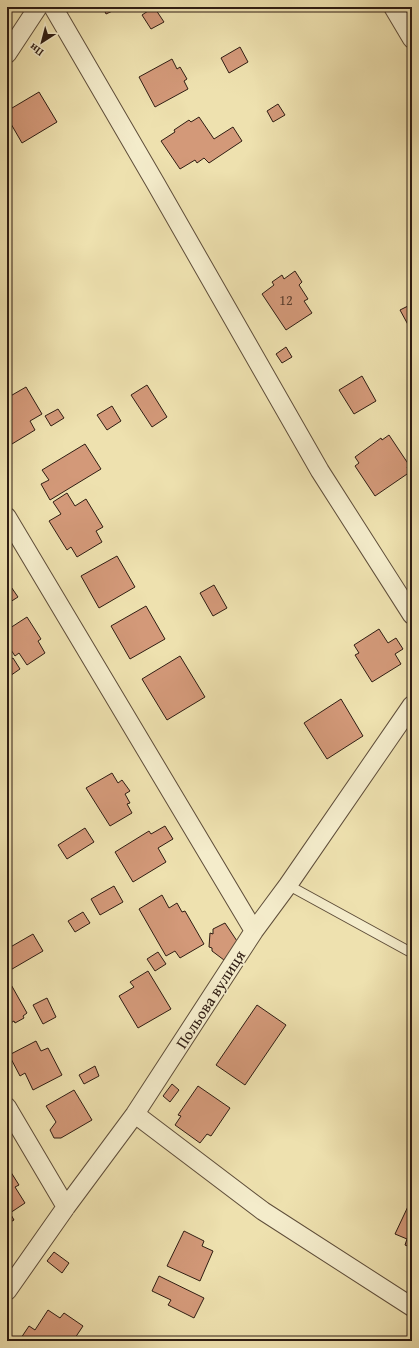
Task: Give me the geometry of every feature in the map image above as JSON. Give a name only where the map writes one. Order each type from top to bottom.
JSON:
[{"type":"street","points":[[7,54],[38,7]]},
{"type":"street","points":[[53,7],[320,471],[412,615]]},
{"type":"street","points":[[393,7],[412,39]]},
{"type":"street","points":[[7,518],[254,931]]},
{"type":"street","name":"Польова вулиця","points":[[7,1291],[66,1207],[135,1114],[254,931],[288,885],[412,705]]},
{"type":"street","points":[[7,1107],[66,1207]]},
{"type":"street","points":[[135,1114],[263,1211],[412,1307]]},
{"type":"lane","points":[[288,885],[412,953]]},
{"type":"building","points":[[103,7],[121,7],[106,14]]},
{"type":"building","points":[[154,7],[164,22],[151,29],[142,15]]},
{"type":"building","points":[[240,47],[248,62],[229,73],[221,58]]},
{"type":"building","points":[[172,59],[177,69],[180,67],[187,79],[184,81],[188,89],[155,107],[139,77]]},
{"type":"building","points":[[39,92],[57,122],[22,143],[7,117],[7,111]]},
{"type":"building","points":[[278,104],[285,115],[273,122],[267,111]]},
{"type":"building","points":[[199,117],[214,139],[233,127],[242,141],[209,163],[204,158],[197,163],[195,160],[180,169],[161,141],[189,120],[191,122]]},
{"type":"building","points":[[295,271],[302,282],[299,285],[308,299],[304,301],[312,313],[286,330],[262,294],[274,285],[272,282],[282,275],[284,279]]},
{"type":"building","points":[[412,304],[412,332],[400,310]]},
{"type":"building","points":[[286,347],[292,357],[282,363],[276,354]]},
{"type":"building","points":[[362,376],[376,401],[354,414],[339,390]]},
{"type":"building","points":[[147,385],[167,417],[152,427],[131,395]]},
{"type":"building","points":[[26,387],[42,414],[30,421],[35,430],[7,447],[7,398]]},
{"type":"building","points":[[112,406],[121,421],[107,430],[97,415]]},
{"type":"building","points":[[58,409],[64,418],[51,426],[45,416]]},
{"type":"building","points":[[389,435],[409,465],[407,467],[410,472],[375,496],[355,466],[359,463],[355,457],[381,438],[382,440]]},
{"type":"building","points":[[85,444],[101,469],[50,500],[41,484],[49,480],[42,470]]},
{"type":"building","points":[[67,493],[75,506],[86,499],[103,527],[96,531],[102,542],[77,557],[71,547],[67,550],[49,521],[61,514],[53,502]]},
{"type":"building","points":[[117,556],[135,587],[99,608],[81,576]]},
{"type":"building","points":[[7,581],[18,597],[7,604]]},
{"type":"building","points":[[214,585],[227,608],[213,616],[200,593]]},
{"type":"building","points":[[146,606],[165,639],[130,659],[111,626]]},
{"type":"building","points":[[27,617],[41,639],[38,641],[45,653],[27,665],[19,653],[15,656],[7,644],[7,630]]},
{"type":"building","points":[[379,629],[388,643],[396,638],[403,649],[395,654],[401,664],[372,682],[355,655],[359,653],[354,645]]},
{"type":"building","points":[[180,656],[205,697],[167,720],[142,679]]},
{"type":"building","points":[[13,658],[20,669],[7,678],[7,661]]},
{"type":"building","points":[[341,699],[363,736],[327,759],[304,723]]},
{"type":"building","points":[[112,773],[118,783],[122,780],[130,791],[125,794],[130,803],[127,804],[132,813],[110,826],[86,788]]},
{"type":"building","points":[[165,826],[173,839],[158,848],[166,862],[133,882],[115,852],[149,831],[151,834]]},
{"type":"building","points":[[85,828],[94,842],[67,859],[58,845]]},
{"type":"building","points":[[114,886],[123,902],[100,915],[91,899]]},
{"type":"building","points":[[162,895],[169,908],[177,903],[182,912],[185,911],[204,944],[180,958],[175,951],[166,956],[139,909]]},
{"type":"building","points":[[83,912],[90,923],[75,932],[68,921]]},
{"type":"building","points":[[225,923],[237,941],[224,960],[212,951],[212,948],[209,947],[210,933],[213,934],[213,929]]},
{"type":"building","points":[[33,934],[43,951],[7,972],[7,949]]},
{"type":"building","points":[[158,952],[166,964],[155,971],[147,959]]},
{"type":"building","points":[[148,971],[171,1009],[138,1028],[119,996],[134,987],[130,982]]},
{"type":"building","points":[[9,981],[27,1013],[23,1016],[24,1018],[7,1025],[7,982]]},
{"type":"building","points":[[47,998],[56,1017],[43,1024],[33,1005]]},
{"type":"building","points":[[257,1005],[286,1025],[245,1085],[216,1065]]},
{"type":"building","points":[[36,1041],[41,1051],[48,1048],[62,1075],[33,1090],[25,1073],[20,1076],[9,1055]]},
{"type":"building","points":[[95,1066],[99,1076],[84,1084],[79,1075]]},
{"type":"building","points":[[172,1084],[179,1090],[170,1102],[163,1096]]},
{"type":"building","points":[[198,1086],[230,1108],[211,1136],[207,1134],[200,1143],[175,1125],[181,1116],[178,1115]]},
{"type":"building","points":[[74,1090],[92,1120],[61,1138],[54,1138],[50,1130],[56,1122],[46,1106]]},
{"type":"building","points":[[7,1166],[19,1185],[15,1187],[25,1203],[10,1213],[14,1220],[7,1224]]},
{"type":"building","points":[[411,1200],[412,1248],[405,1245],[407,1239],[395,1234]]},
{"type":"building","points":[[184,1231],[204,1241],[202,1246],[213,1251],[200,1281],[167,1266]]},
{"type":"building","points":[[54,1252],[69,1263],[62,1273],[47,1261]]},
{"type":"building","points":[[159,1276],[204,1298],[194,1318],[168,1305],[171,1300],[152,1291]]},
{"type":"building","points":[[48,1310],[60,1318],[64,1313],[83,1326],[73,1341],[19,1341],[29,1326],[35,1330]]}]
